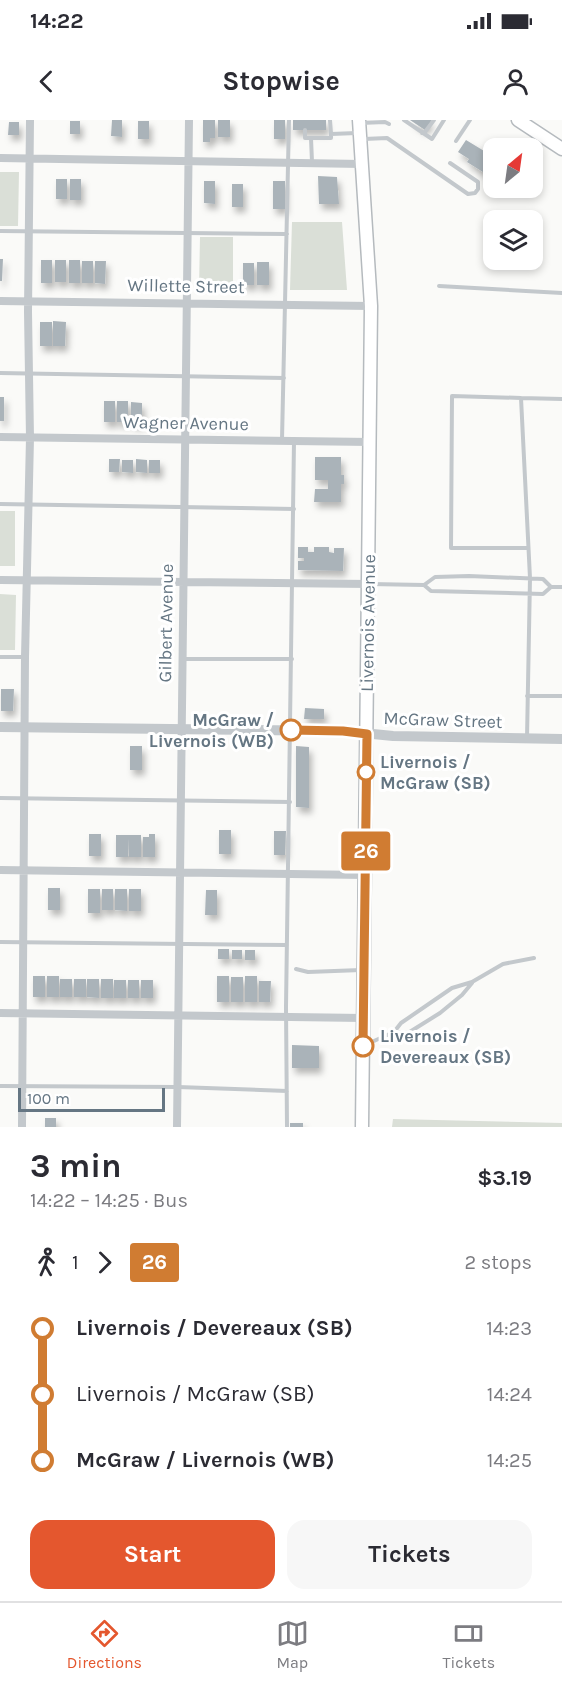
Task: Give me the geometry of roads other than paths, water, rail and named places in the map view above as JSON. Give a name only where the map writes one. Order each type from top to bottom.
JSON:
[{"type":"main road","points":[[521,121],[562,149]]},
{"type":"main road","name":"Livernois Avenue","points":[[359,129],[371,306],[362,1127]]},
{"type":"street","points":[[22,1127],[25,657],[30,438],[28,301],[30,120]]},
{"type":"street","name":"Gilbert Avenue","points":[[177,1127],[189,120]]},
{"type":"street","points":[[0,158],[362,164]]},
{"type":"street","name":"Willette Street","points":[[0,301],[371,306]]},
{"type":"street","name":"Wagner Avenue","points":[[0,437],[371,442]]},
{"type":"street","points":[[0,580],[369,585]]},
{"type":"street","name":"McGraw Street","points":[[0,727],[343,731],[367,734],[562,739]]},
{"type":"street","points":[[0,870],[365,875]]},
{"type":"street","points":[[0,1013],[363,1018]]},
{"type":"lane","points":[[282,441],[289,120]]},
{"type":"lane","points":[[404,120],[432,139],[444,120]]},
{"type":"lane","points":[[421,133],[425,132],[434,120]]},
{"type":"lane","points":[[456,141],[470,120]]},
{"type":"lane","points":[[305,130],[305,138],[331,138],[329,121]]},
{"type":"lane","points":[[330,134],[386,122],[389,124]]},
{"type":"lane","points":[[359,129],[387,138],[468,194],[475,193],[478,189],[478,182],[450,163]]},
{"type":"lane","points":[[311,138],[312,163]]},
{"type":"lane","points":[[0,231],[287,234]]},
{"type":"lane","points":[[439,286],[562,293]]},
{"type":"lane","points":[[0,373],[284,378]]},
{"type":"lane","points":[[528,548],[451,548],[452,396],[562,399]]},
{"type":"lane","points":[[521,399],[530,578],[526,738]]},
{"type":"lane","points":[[287,1127],[294,441]]},
{"type":"lane","points":[[0,504],[294,509]]},
{"type":"lane","points":[[369,585],[424,585],[435,577],[469,576],[543,579],[550,587]]},
{"type":"lane","points":[[424,585],[431,591],[530,594],[543,594],[550,587],[562,587]]},
{"type":"lane","points":[[0,657],[25,657]]},
{"type":"lane","points":[[183,659],[292,659]]},
{"type":"lane","points":[[527,696],[562,696]]},
{"type":"lane","points":[[0,798],[290,802]]},
{"type":"lane","points":[[0,942],[288,945]]},
{"type":"lane","points":[[363,1046],[394,1032],[401,1023],[452,988],[472,982],[503,964],[534,957]]},
{"type":"lane","points":[[296,969],[308,972],[364,970]]},
{"type":"lane","points":[[394,1032],[408,1033],[440,1013],[462,995],[472,982]]},
{"type":"lane","points":[[0,1086],[178,1087],[287,1091]]},
{"type":"place","name":"McGraw / Livernois (WB)","points":[[291,730]]},
{"type":"place","name":"Livernois / McGraw (SB)","points":[[366,772]]},
{"type":"place","name":"Livernois / Devereaux (SB)","points":[[363,1046]]}]
